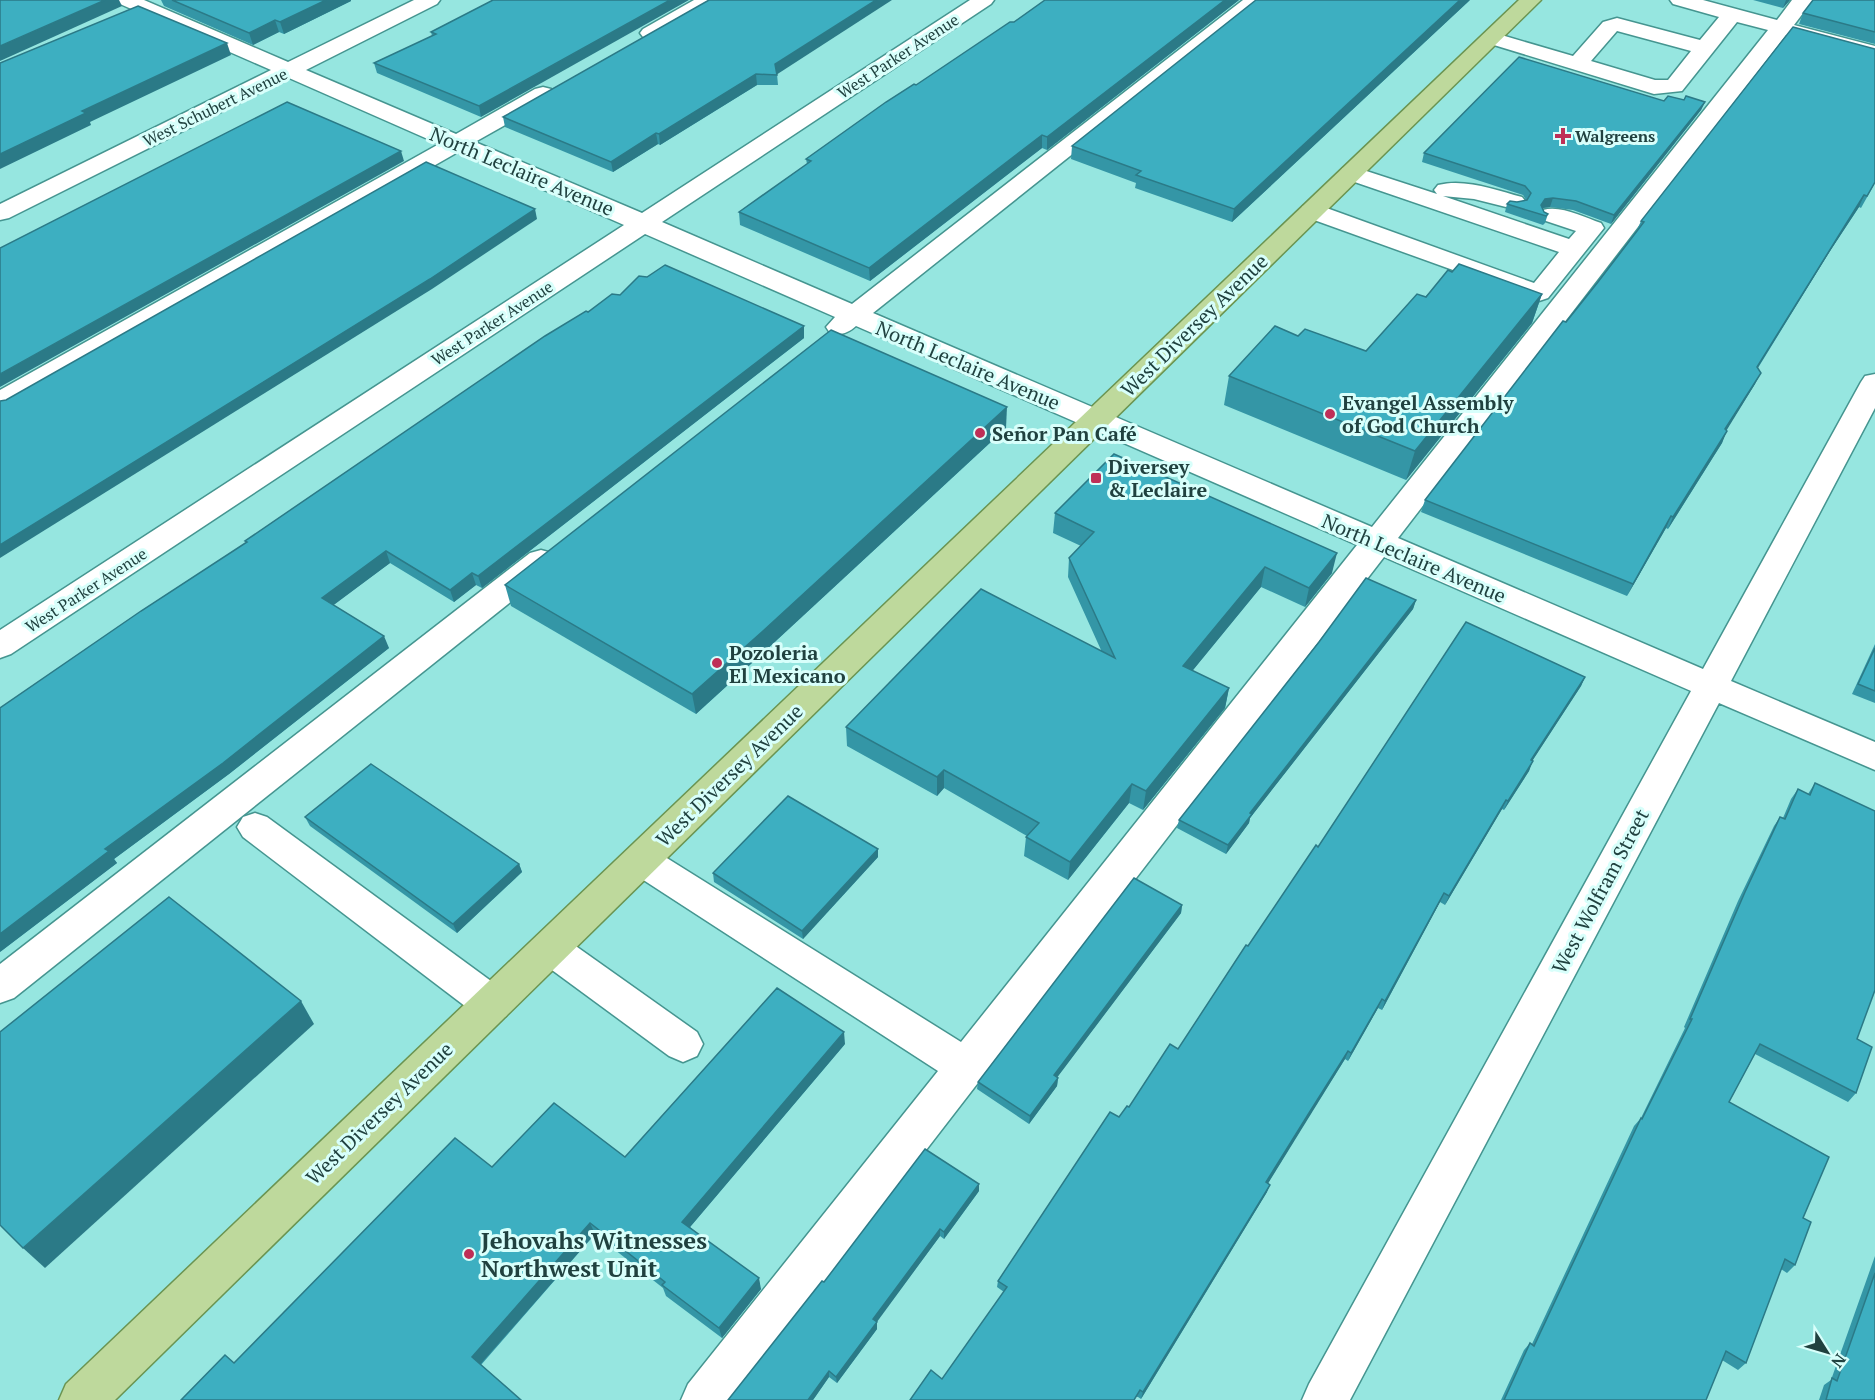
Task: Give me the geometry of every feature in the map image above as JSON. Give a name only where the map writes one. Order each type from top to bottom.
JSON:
[{"type":"main road","name":"West Diversey Avenue","points":[[82,1400],[1530,0]]},
{"type":"street","name":"West Schubert Avenue","points":[[0,213],[430,0]]},
{"type":"street","points":[[626,47],[709,0]]},
{"type":"street","name":"West Parker Avenue","points":[[0,646],[984,0]]},
{"type":"street","points":[[815,346],[1256,0]]},
{"type":"street","points":[[1680,0],[1875,53]]},
{"type":"street","points":[[705,1400],[1803,0]]},
{"type":"street","name":"North Leclaire Avenue","points":[[138,6],[1875,757]]},
{"type":"street","points":[[1491,38],[1654,87],[1674,86],[1732,14]]},
{"type":"street","points":[[1577,64],[1611,26],[1617,24],[1704,48]]},
{"type":"street","points":[[0,402],[563,83]]},
{"type":"street","points":[[1351,173],[1574,249]]},
{"type":"street","points":[[1393,187],[1474,192],[1514,202]]},
{"type":"street","points":[[1312,211],[1539,293],[1592,228],[1552,215]]},
{"type":"street","name":"West Wolfram Street","points":[[1325,1400],[1875,382]]},
{"type":"street","points":[[0,986],[562,545]]},
{"type":"street","points":[[255,827],[492,1004]]},
{"type":"street","points":[[640,860],[966,1067]]},
{"type":"street","points":[[550,948],[683,1044]]},
{"type":"building","points":[[0,0],[105,0],[0,46]]},
{"type":"building","points":[[172,0],[326,0],[280,22],[275,20],[249,33]]},
{"type":"building","points":[[493,0],[670,0],[479,106],[374,63],[436,34],[431,32]]},
{"type":"building","points":[[709,0],[876,0],[775,64],[777,75],[756,74],[611,162],[503,117]]},
{"type":"building","points":[[1045,0],[1225,0],[1047,137],[1042,135],[869,268],[739,212],[811,161],[806,159],[886,102],[914,84],[916,85]]},
{"type":"building","points":[[1256,0],[1460,0],[1234,209],[1136,175],[1141,171],[1072,146]]},
{"type":"building","points":[[1813,0],[1875,0],[1875,32],[1803,13]]},
{"type":"building","points":[[138,6],[227,43],[82,111],[86,113],[0,154],[0,63]]},
{"type":"building","points":[[1793,27],[1875,49],[1875,182],[1867,196],[1864,195],[1757,367],[1761,373],[1673,517],[1671,516],[1633,584],[1425,500],[1563,321],[1566,322],[1598,282],[1644,222],[1641,221]]},
{"type":"building","name":"Walgreens","points":[[1519,57],[1664,101],[1668,96],[1684,100],[1686,96],[1705,102],[1614,215],[1576,201],[1553,198],[1545,199],[1541,205],[1544,212],[1548,214],[1546,216],[1507,204],[1510,201],[1527,200],[1531,193],[1525,186],[1424,153]]},
{"type":"building","points":[[287,102],[401,151],[0,374],[0,248]]},
{"type":"building","points":[[426,162],[535,209],[430,279],[0,545],[0,401],[6,400]]},
{"type":"building","points":[[1459,264],[1542,294],[1415,451],[1229,376],[1275,326],[1298,336],[1305,329],[1366,351],[1417,294],[1426,297],[1448,270],[1452,272]]},
{"type":"building","points":[[665,265],[804,326],[478,576],[472,573],[450,590],[386,551],[322,598],[384,636],[223,763],[105,849],[109,851],[0,934],[0,708],[141,611],[247,542],[245,541],[545,336],[586,311],[588,312],[612,294],[620,295],[639,276],[647,277]]},
{"type":"building","points":[[831,330],[1007,407],[692,694],[505,585]]},
{"type":"building","points":[[1114,454],[1337,553],[1309,588],[1265,567],[1183,666],[1229,688],[1146,791],[1132,784],[1070,862],[1026,837],[1039,823],[944,770],[937,777],[846,727],[981,589],[1115,658],[1069,558],[1094,532],[1055,513]]},
{"type":"building","points":[[1366,578],[1416,600],[1250,813],[1252,814],[1228,845],[1179,820],[1319,642]]},
{"type":"building","points":[[1466,622],[1585,677],[1531,760],[1533,761],[1508,801],[1506,800],[1449,896],[1444,893],[1385,1001],[1382,999],[1351,1053],[1348,1051],[1266,1182],[1270,1185],[1143,1392],[1140,1390],[1134,1400],[910,1400],[931,1370],[942,1379],[1007,1287],[998,1281],[1110,1112],[1119,1117],[1127,1106],[1129,1107],[1170,1044],[1178,1049],[1246,945],[1248,946],[1316,845],[1318,847]]},
{"type":"building","points":[[1875,648],[1875,691],[1858,684]]},
{"type":"building","points":[[371,764],[519,864],[453,924],[305,817]]},
{"type":"building","points":[[1815,783],[1875,811],[1875,990],[1857,1039],[1872,1047],[1856,1093],[1760,1044],[1729,1102],[1829,1157],[1803,1218],[1811,1222],[1795,1265],[1785,1259],[1746,1363],[1726,1351],[1706,1400],[1504,1400],[1530,1343],[1534,1346],[1641,1118],[1692,1019],[1690,1019],[1745,892],[1780,817],[1785,819],[1798,789],[1810,795]]},
{"type":"building","points":[[788,796],[878,849],[802,931],[713,873]]},
{"type":"building","points":[[1134,878],[1182,905],[1054,1075],[1058,1078],[1030,1116],[978,1082]]},
{"type":"building","points":[[169,897],[301,1001],[23,1248],[0,1225],[0,1032]]},
{"type":"building","points":[[777,988],[844,1032],[682,1222],[759,1278],[719,1328],[662,1285],[665,1282],[590,1223],[472,1357],[521,1400],[181,1400],[225,1355],[234,1363],[455,1138],[492,1167],[554,1103],[625,1157]]},
{"type":"building","points":[[925,1149],[979,1184],[944,1232],[940,1229],[873,1319],[877,1322],[836,1377],[829,1371],[808,1400],[728,1400],[822,1281],[824,1282]]},
{"type":"building","points":[[1875,1273],[1875,1400],[1826,1400],[1832,1378],[1837,1381]]},
{"type":"place","name":"Walgreens","points":[[1563,136]]},
{"type":"place","name":"Evangel Assembly of God Church","points":[[1330,414]]},
{"type":"place","name":"Señor Pan Café","points":[[980,433]]},
{"type":"place","name":"Diversey & Leclaire","points":[[1096,478]]},
{"type":"place","name":"Pozoleria El Mexicano","points":[[717,663]]},
{"type":"place","name":"Jehovahs Witnesses Northwest Unit","points":[[469,1254]]}]
